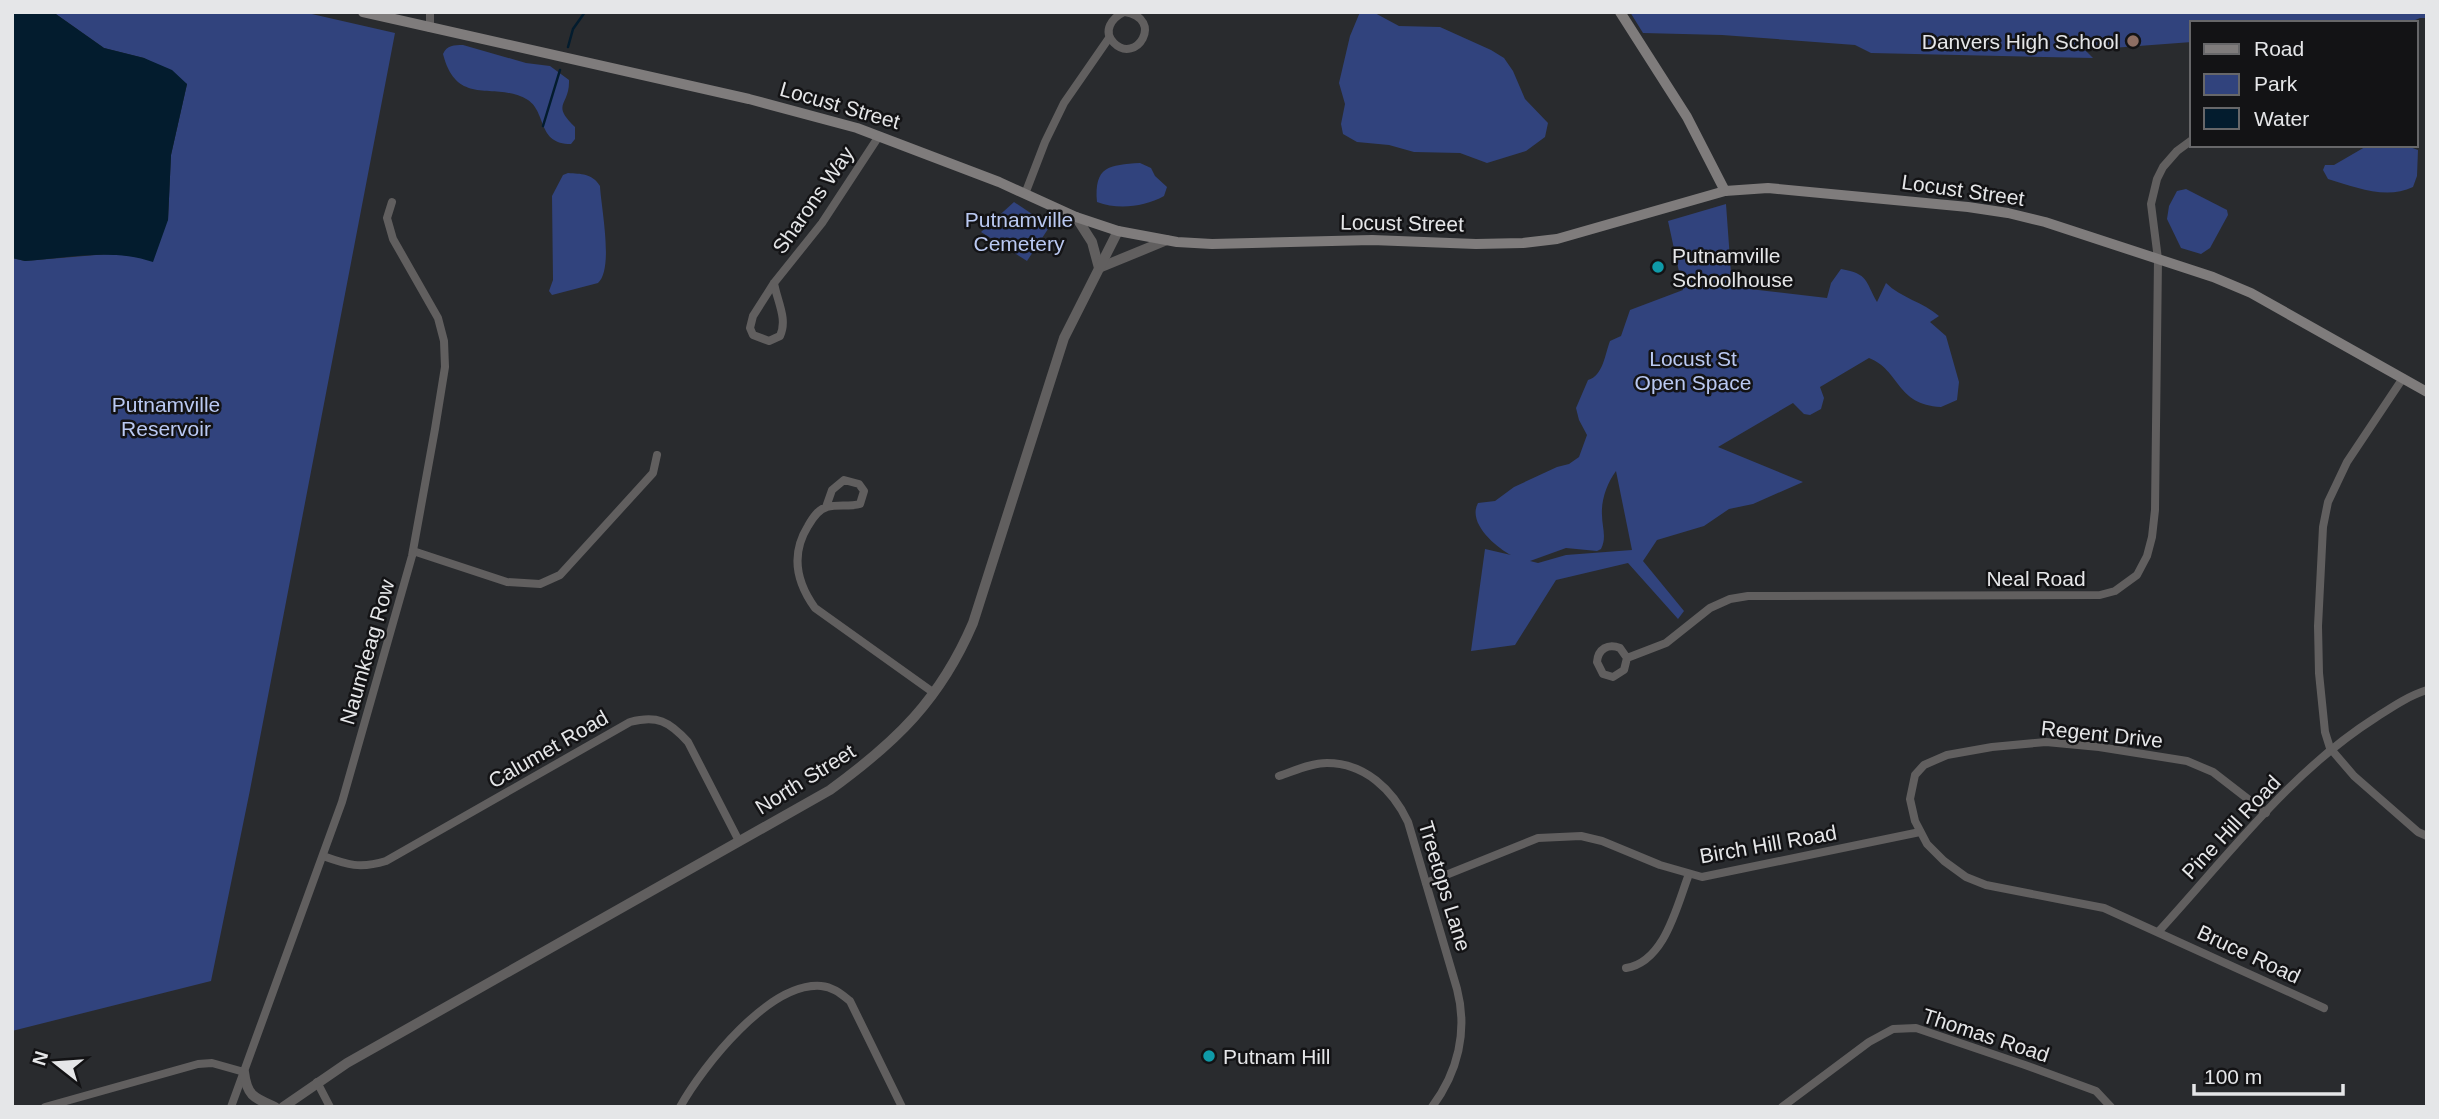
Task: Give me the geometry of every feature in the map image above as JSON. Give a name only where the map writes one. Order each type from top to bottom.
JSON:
[{"type":"main road","name":"Locust Street","points":[[363,12],[749,99],[879,136],[1026,194],[1076,217],[1118,230],[1167,240],[1212,244],[1372,240],[1524,243],[1557,239],[1725,191],[1768,188],[1995,211],[2045,222],[2251,293],[2427,392]]},
{"type":"main road","points":[[1620,12],[1686,117],[1725,191]]},
{"type":"street","points":[[430,12],[430,27]]},
{"type":"street","points":[[1125,12],[1136,14],[1144,22],[1146,34],[1140,44],[1130,49],[1118,47],[1110,38],[1109,28],[1114,17],[1125,12]]},
{"type":"street","points":[[1026,194],[1045,142],[1064,103],[1110,38]]},
{"type":"street","name":"Sharons Way","points":[[774,283],[782,311],[783,330],[780,336],[769,341],[753,335],[750,321],[774,283],[822,223],[879,136]]},
{"type":"street","name":"Neal Road","points":[[1627,658],[1666,643],[1710,608],[1730,598],[2072,596],[2113,592],[2137,575],[2147,556],[2155,510],[2158,259],[2151,204],[2163,167],[2190,142]]},
{"type":"street","name":"Naumkeag Row","points":[[231,1107],[342,802],[413,551],[445,367],[444,341],[438,318],[393,239],[387,218],[392,202]]},
{"type":"street","points":[[1076,217],[1092,242],[1099,268],[1167,240]]},
{"type":"street","name":"North Street","points":[[283,1107],[347,1063],[830,790],[874,758],[914,719],[960,652],[973,623],[1064,338],[1118,230]]},
{"type":"street","points":[[2403,378],[2347,462],[2328,502],[2318,626],[2319,673],[2325,732],[2332,750],[2354,776],[2418,832],[2427,836]]},
{"type":"street","points":[[413,551],[507,582],[540,584],[559,575],[653,473],[657,455]]},
{"type":"street","points":[[826,507],[851,507],[860,504],[863,491],[859,484],[844,480],[832,490],[826,507],[814,517],[801,538],[798,548],[799,581],[806,596],[816,608],[934,693]]},
{"type":"street","name":"Pine Hill Road","points":[[2159,931],[2266,813],[2346,737],[2398,703],[2427,690]]},
{"type":"street","name":"Calumet Road","points":[[323,856],[348,866],[369,866],[386,860],[630,722],[648,718],[677,730],[688,741],[739,841]]},
{"type":"street","name":"Regent Drive","points":[[2159,931],[2104,908],[1986,885],[1966,877],[1944,861],[1927,844],[1920,832],[1910,799],[1915,775],[1924,765],[1947,755],[1992,747],[2046,742],[2099,747],[2187,761],[2213,772],[2266,813]]},
{"type":"street","name":"Treetops Lane","points":[[1279,776],[1327,763],[1343,765],[1381,782],[1397,800],[1408,822],[1463,1017],[1457,1057],[1447,1082],[1432,1107]]},
{"type":"street","name":"Birch Hill Road","points":[[1426,883],[1538,838],[1581,836],[1702,877],[1920,832]]},
{"type":"street","points":[[1626,968],[1644,961],[1658,946],[1689,874]]},
{"type":"street","name":"Bruce Road","points":[[2159,931],[2324,1008]]},
{"type":"street","points":[[680,1107],[692,1086],[724,1045],[759,1013],[789,992],[806,986],[823,986],[836,990],[850,1001],[902,1107]]},
{"type":"street","name":"Thomas Road","points":[[1782,1107],[1869,1042],[1893,1029],[1916,1028],[2096,1091],[2111,1107]]},
{"type":"street","points":[[45,1107],[198,1064],[212,1063],[244,1072],[246,1088],[250,1094],[275,1107]]},
{"type":"street","points":[[317,1082],[330,1107]]},
{"type":"green space","name":"Putnamville Reservoir","points":[[53,12],[303,12],[395,33],[211,981],[12,1031],[12,258],[25,261],[108,254],[135,256],[168,220],[171,155],[187,84],[144,58],[104,48]]},
{"type":"green space","points":[[1360,12],[1373,12],[1399,26],[1440,27],[1504,58],[1525,99],[1548,123],[1545,137],[1526,151],[1487,163],[1460,153],[1414,152],[1389,145],[1357,142],[1343,134],[1341,124],[1345,104],[1339,83],[1350,36]]},
{"type":"green space","points":[[1630,12],[2427,12],[2427,18],[2413,21],[2190,21],[2190,42],[2085,50],[2093,58],[1871,53],[1855,45],[1722,35],[1643,33]]},
{"type":"green space","points":[[463,45],[526,63],[550,66],[569,80],[562,108],[575,127],[575,139],[571,144],[560,143],[547,134],[538,112],[528,100],[503,92],[479,90],[458,82],[449,71],[443,54],[449,47]]},
{"type":"green space","points":[[2365,147],[2410,147],[2418,150],[2417,176],[2413,187],[2403,191],[2381,192],[2328,179],[2323,170],[2325,165],[2334,165]]},
{"type":"green space","points":[[1140,163],[1151,168],[1167,187],[1164,196],[1131,206],[1097,202],[1101,174],[1112,167]]},
{"type":"green space","points":[[568,173],[590,176],[600,186],[605,265],[603,276],[598,283],[552,295],[549,291],[553,280],[552,196],[563,175]]},
{"type":"green space","points":[[2186,189],[2227,210],[2228,215],[2210,248],[2201,254],[2181,248],[2167,219],[2169,206],[2177,191]]},
{"type":"green space","name":"Putnamville Cemetery","points":[[1014,202],[1050,226],[1027,261],[981,232]]},
{"type":"green space","name":"Locust St Open Space","points":[[1726,204],[1732,287],[1827,298],[1831,283],[1841,269],[1862,276],[1877,302],[1886,283],[1898,293],[1926,307],[1939,316],[1930,322],[1946,336],[1959,382],[1957,400],[1941,407],[1915,400],[1887,370],[1869,358],[1820,387],[1824,398],[1821,409],[1810,415],[1804,414],[1793,403],[1718,447],[1803,482],[1753,504],[1729,509],[1704,526],[1657,540],[1643,561],[1684,611],[1678,619],[1628,563],[1556,580],[1515,645],[1471,651],[1485,549],[1511,555],[1485,534],[1476,518],[1478,503],[1495,501],[1514,487],[1569,464],[1579,457],[1587,435],[1576,408],[1588,380],[1600,369],[1610,341],[1621,336],[1630,310],[1683,290],[1668,221]],"holes":[[[1616,471],[1632,550],[1566,555],[1538,563],[1530,561],[1566,548],[1597,551],[1601,549],[1604,536],[1604,498],[1607,486]]]},
{"type":"water","points":[[12,12],[53,12],[104,48],[144,58],[172,70],[187,84],[171,155],[168,220],[153,262],[106,255],[25,261],[12,258]]},
{"type":"waterway","points":[[568,47],[573,29],[585,12]]},
{"type":"waterway","points":[[543,126],[560,70]]},
{"type":"place","name":"Danvers High School","points":[[2133,41]]},
{"type":"place","name":"Putnamville Schoolhouse","points":[[1658,267]]},
{"type":"place","name":"Putnam Hill","points":[[1209,1056]]}]
